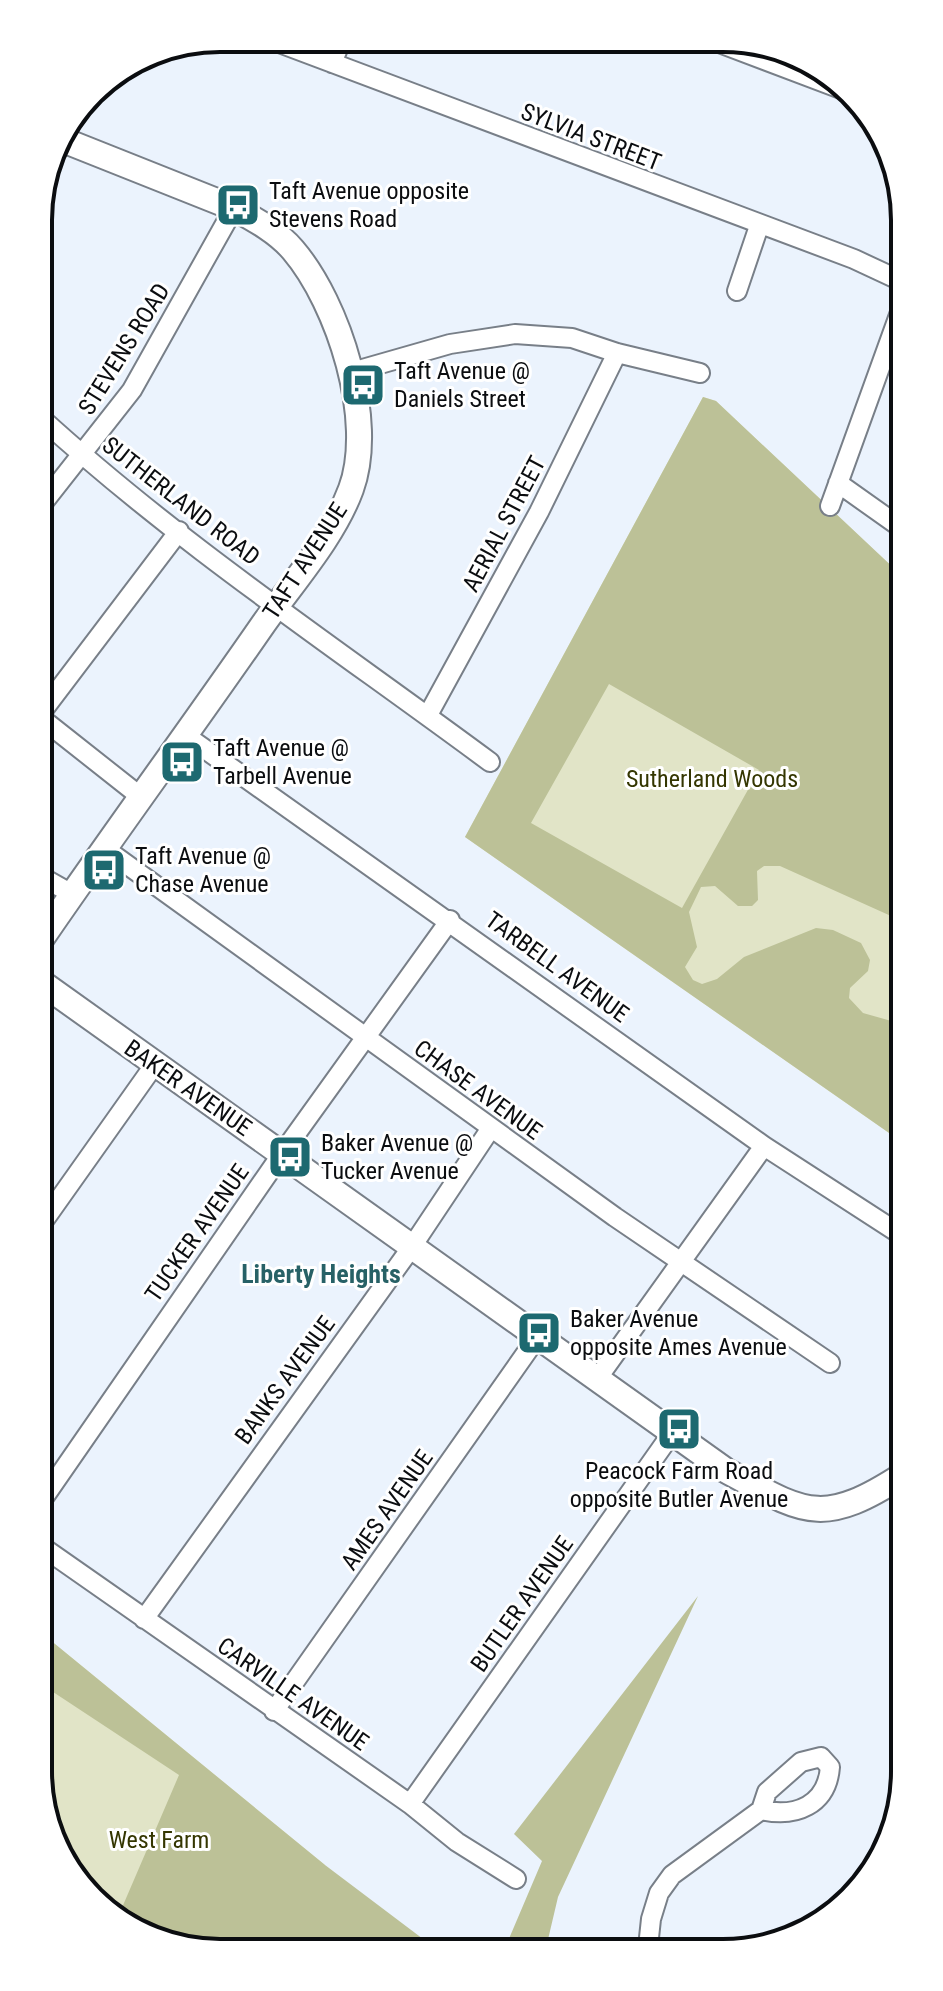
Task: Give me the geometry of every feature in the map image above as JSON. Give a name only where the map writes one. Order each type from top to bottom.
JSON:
[{"type":"street","name":"SYLVIA STREET","points":[[303,52],[759,226],[854,259],[891,276]]},
{"type":"street","points":[[332,63],[337,52]]},
{"type":"street","points":[[746,53],[814,79]]},
{"type":"street","name":"TAFT AVENUE","points":[[52,923],[277,605],[351,490],[362,449],[352,372],[327,307],[293,250],[259,221],[234,208],[71,143]]},
{"type":"street","name":"STEVENS ROAD","points":[[52,492],[132,390],[234,208]]},
{"type":"street","points":[[737,291],[759,226]]},
{"type":"street","points":[[352,372],[450,344],[515,334],[572,338],[617,353],[700,373]]},
{"type":"street","points":[[830,506],[891,337]]},
{"type":"street","name":"AERIAL STREET","points":[[428,715],[539,512],[617,353]]},
{"type":"street","name":"SUTHERLAND ROAD","points":[[52,428],[179,531],[490,762]]},
{"type":"street","points":[[838,483],[891,521]]},
{"type":"street","points":[[52,701],[179,531]]},
{"type":"street","points":[[52,725],[141,797]]},
{"type":"street","name":"TARBELL AVENUE","points":[[185,735],[450,920],[764,1146],[891,1228]]},
{"type":"street","name":"CHASE AVENUE","points":[[104,848],[364,1038],[830,1363]]},
{"type":"street","points":[[52,883],[72,894]]},
{"type":"street","name":"TUCKER AVENUE","points":[[52,1486],[281,1155],[450,920]]},
{"type":"street","name":"BAKER AVENUE","points":[[52,990],[725,1470],[804,1510],[834,1509],[856,1502],[891,1482]]},
{"type":"street","points":[[52,1209],[155,1064]]},
{"type":"street","name":"BANKS AVENUE","points":[[144,1619],[411,1248],[491,1128]]},
{"type":"street","points":[[597,1379],[764,1146]]},
{"type":"street","name":"AMES AVENUE","points":[[274,1711],[538,1336]]},
{"type":"street","name":"BUTLER AVENUE","points":[[410,1804],[672,1433]]},
{"type":"street","name":"CARVILLE AVENUE","points":[[52,1554],[410,1804],[457,1842],[516,1879]]},
{"type":"street","points":[[649,1939],[659,1893],[672,1875],[761,1810]]},
{"type":"green space","name":"Sutherland Woods","points":[[703,397],[716,401],[891,566],[891,1134],[465,837]]},
{"type":"green space","name":"Sutherland Woods","points":[[703,397],[716,401],[891,566],[891,916],[780,866],[764,866],[757,871],[758,900],[752,906],[738,906],[715,886],[701,887],[689,912],[697,947],[685,967],[693,980],[702,984],[717,979],[744,957],[816,928],[833,930],[861,943],[870,960],[868,971],[850,988],[849,998],[863,1013],[891,1021],[891,1134],[465,837]],"holes":[[[609,684],[759,770],[682,908],[531,823]]]},
{"type":"green space","points":[[698,1596],[558,1897],[548,1939],[509,1939],[542,1861],[514,1834]]},
{"type":"green space","name":"West Farm","points":[[52,1642],[325,1865],[204,1938],[156,1926],[118,1904],[101,1890],[74,1855],[58,1815],[52,1771]]},
{"type":"green space","points":[[52,1642],[325,1865],[423,1939],[209,1939],[176,1933],[136,1917],[122,1907],[179,1775],[52,1691]]},
{"type":"place","name":"Taft Avenue opposite Stevens Road","points":[[238,205]]},
{"type":"place","name":"Taft Avenue @ Daniels Street","points":[[363,385]]},
{"type":"place","name":"Taft Avenue @ Tarbell Avenue","points":[[182,762]]},
{"type":"place","name":"Taft Avenue @ Chase Avenue","points":[[104,870]]},
{"type":"place","name":"Baker Avenue @ Tucker Avenue","points":[[290,1157]]},
{"type":"place","name":"Baker Avenue opposite Ames Avenue","points":[[539,1333]]},
{"type":"place","name":"Peacock Farm Road opposite Butler Avenue","points":[[679,1429]]},
{"type":"district","name":"Liberty Heights","points":[[321,1274]]}]
